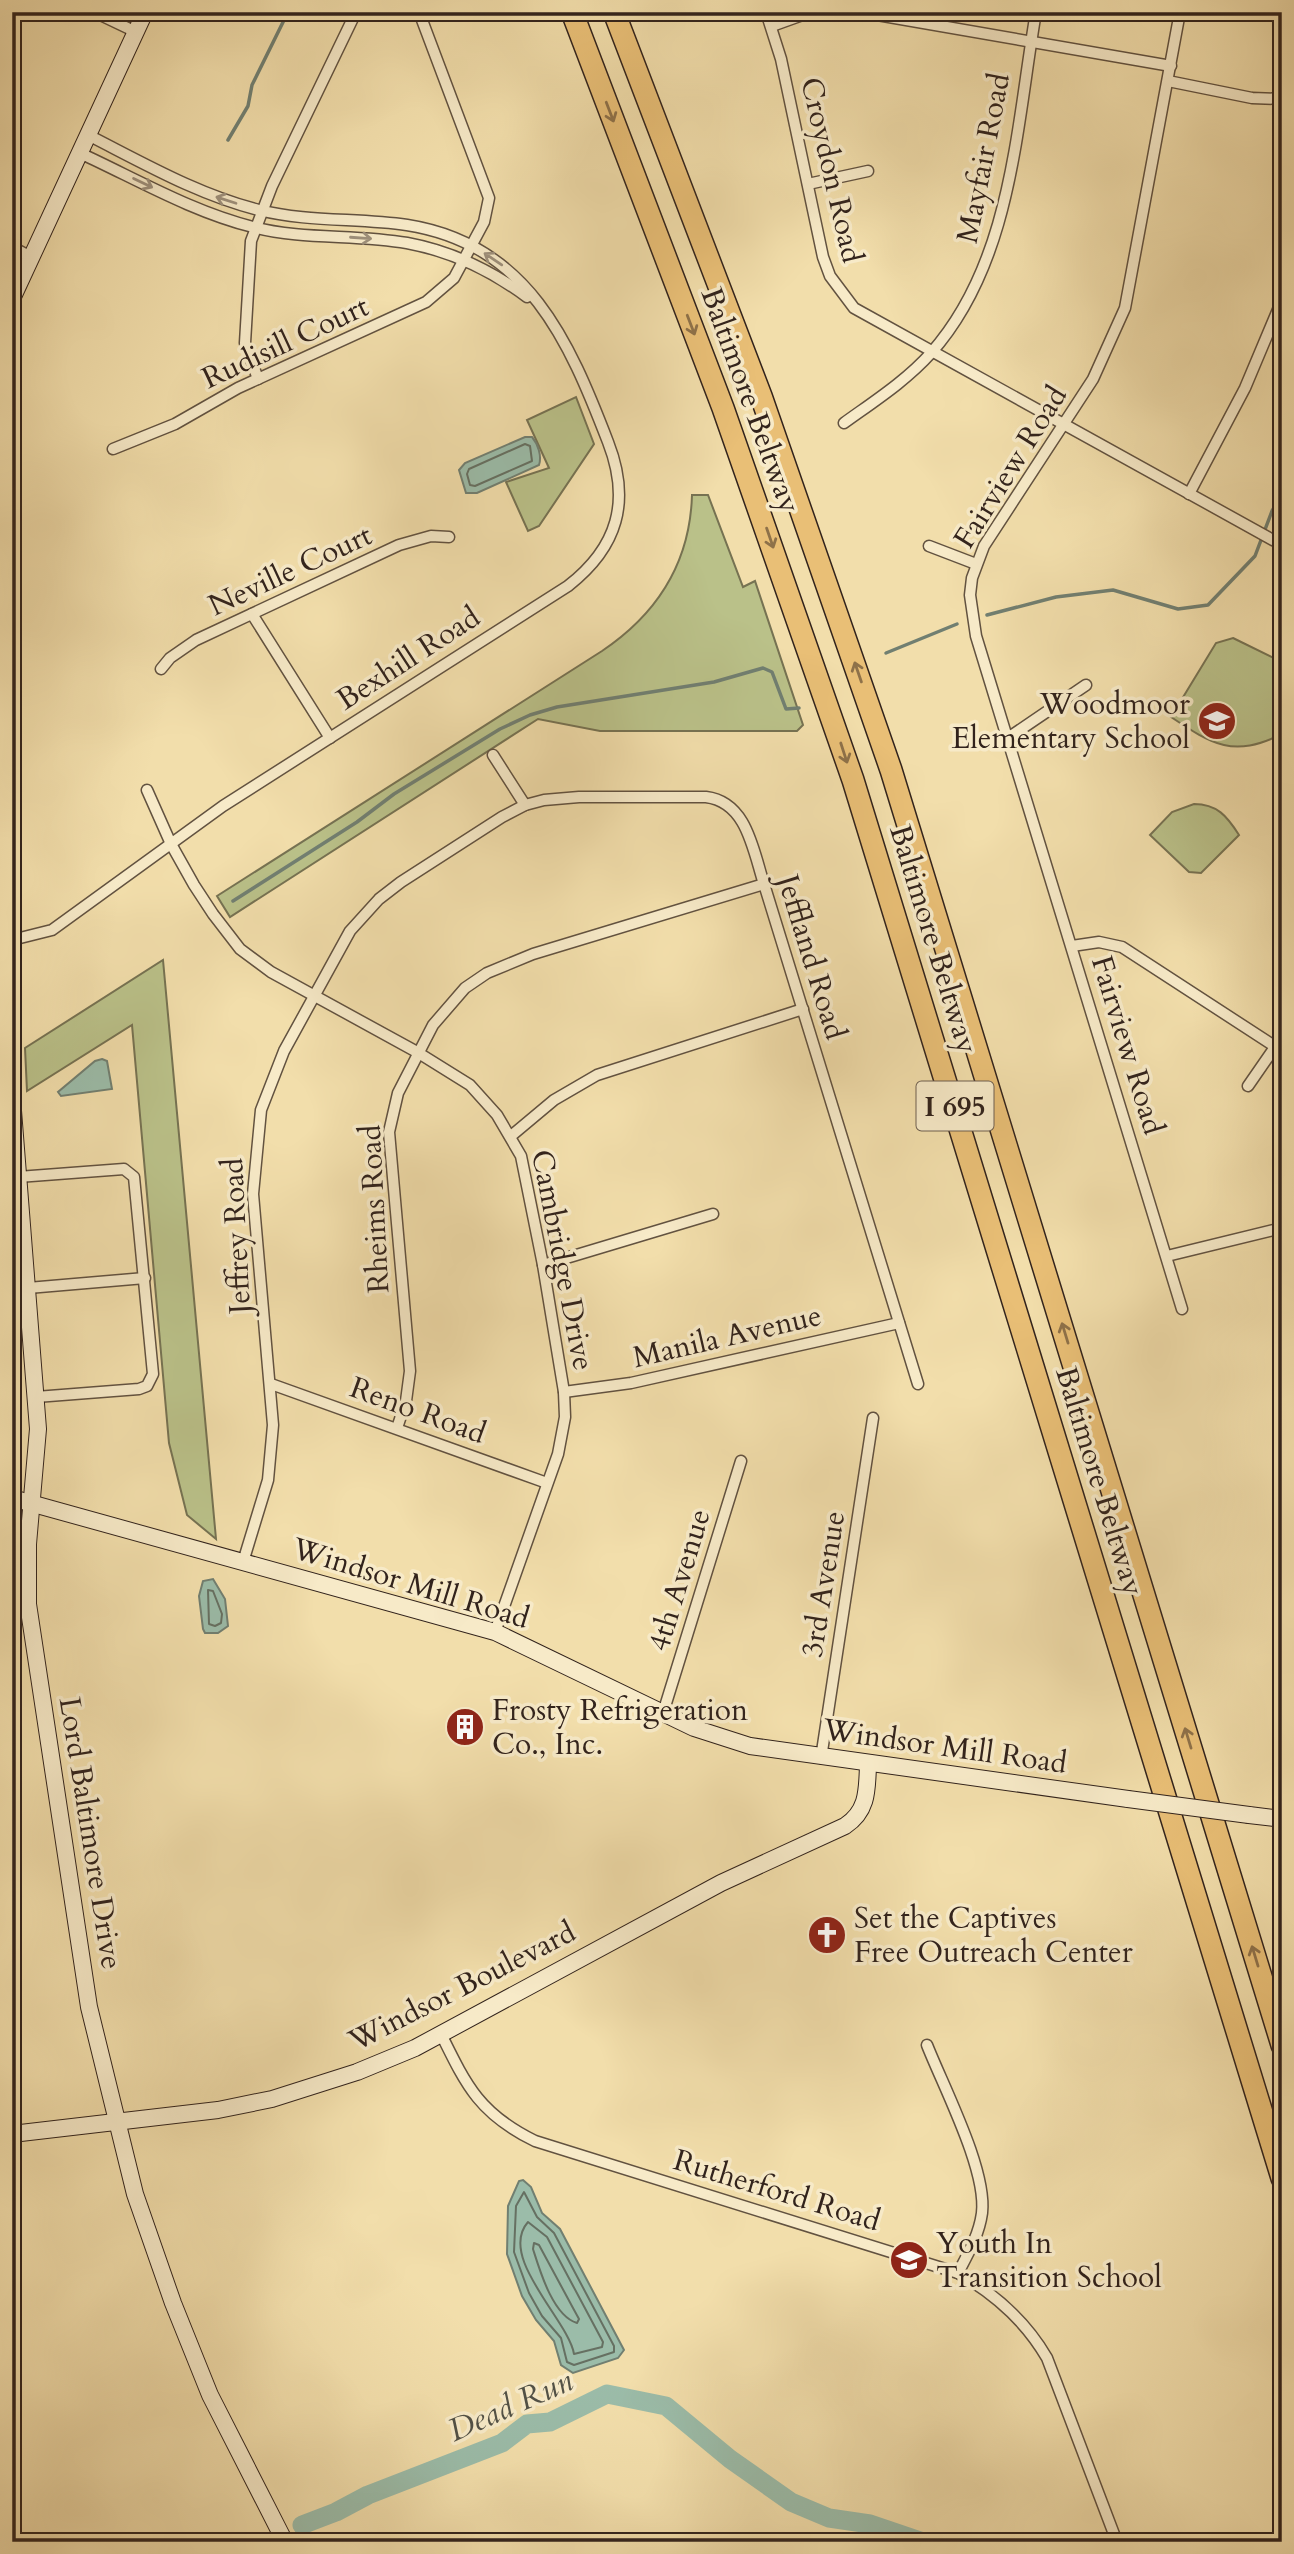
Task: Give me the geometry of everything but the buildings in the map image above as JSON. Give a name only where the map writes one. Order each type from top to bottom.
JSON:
[{"type":"highway","name":"Baltimore Beltway","points":[[572,12],[723,408],[853,780],[1282,2178]]},
{"type":"highway","name":"Baltimore Beltway","points":[[614,12],[770,421],[891,770],[1282,2045]]},
{"type":"main road","points":[[12,299],[90,136],[145,12]]},
{"type":"main road","name":"Lord Baltimore Drive","points":[[12,1098],[36,1398],[38,1457],[27,1577],[32,1636],[87,1994],[135,2194],[189,2345],[230,2438],[285,2542]]},
{"type":"main road","name":"Windsor Mill Road","points":[[12,1498],[495,1632],[717,1737],[868,1765],[1282,1819]]},
{"type":"main road","name":"Windsor Boulevard","points":[[12,2134],[218,2110],[272,2099],[357,2071],[441,2034],[741,1872],[853,1821],[865,1803],[868,1765]]},
{"type":"street","points":[[94,12],[136,32]]},
{"type":"street","points":[[258,379],[245,344],[255,228],[356,12]]},
{"type":"street","name":"Rudisill Court","points":[[113,449],[175,424],[258,379],[426,302],[454,278],[488,209],[487,185],[419,12]]},
{"type":"street","name":"Croydon Road","points":[[766,12],[772,26],[823,257],[840,292],[854,308],[1282,545]]},
{"type":"street","points":[[772,26],[811,12]]},
{"type":"street","points":[[860,12],[893,15],[1031,43],[1171,66]]},
{"type":"street","name":"Mayfair Road","points":[[844,423],[900,383],[932,353],[972,293],[994,243],[1036,12]]},
{"type":"street","name":"Fairview Road","points":[[1180,12],[1125,308],[1108,353],[1064,426],[984,546],[976,564],[970,595],[972,612],[1008,738],[1182,1309]]},
{"type":"street","points":[[1168,81],[1252,98],[1282,99]]},
{"type":"street","name":"Bexhill Road","points":[[12,940],[52,930],[223,806],[568,586],[586,572],[607,543],[619,508],[618,472],[579,368],[541,307],[504,267],[472,246],[409,226],[261,211],[195,189],[90,136]]},
{"type":"street","name":"Bexhill Road","points":[[82,153],[187,204],[255,228],[406,243],[464,261],[514,288],[541,307]]},
{"type":"street","points":[[808,184],[868,171]]},
{"type":"street","points":[[12,247],[33,258]]},
{"type":"street","points":[[1189,495],[1245,388],[1282,300]]},
{"type":"street","name":"Neville Court","points":[[161,669],[170,658],[196,640],[400,545],[431,536],[449,537]]},
{"type":"street","points":[[929,546],[976,564]]},
{"type":"street","points":[[252,614],[330,738]]},
{"type":"street","points":[[1008,738],[1086,685]]},
{"type":"street","points":[[493,755],[525,805]]},
{"type":"street","name":"Cambridge Drive","points":[[148,790],[171,844],[213,915],[240,949],[271,972],[417,1052],[470,1085],[511,1136],[528,1179],[564,1392],[564,1434],[495,1632]]},
{"type":"street","name":"Jeffland Road","points":[[525,805],[544,800],[579,797],[718,798],[729,804],[742,820],[918,1384]]},
{"type":"street","name":"Jeffrey Road","points":[[243,1562],[268,1479],[273,1425],[253,1194],[256,1139],[270,1082],[313,994],[350,931],[379,899],[502,817],[525,805]]},
{"type":"street","name":"Rheims Road","points":[[397,1428],[408,1394],[410,1371],[389,1132],[398,1093],[417,1052],[446,1006],[465,988],[509,962],[764,884]]},
{"type":"street","points":[[1072,946],[1099,942],[1122,947],[1278,1049],[1248,1086]]},
{"type":"street","points":[[511,1136],[554,1100],[597,1075],[803,1009]]},
{"type":"street","points":[[18,1177],[124,1169],[130,1171],[136,1185],[153,1374],[147,1386],[36,1398]]},
{"type":"street","points":[[543,1265],[713,1214]]},
{"type":"street","points":[[1167,1256],[1282,1228]]},
{"type":"street","points":[[28,1288],[145,1278]]},
{"type":"street","name":"Manila Avenue","points":[[564,1392],[631,1383],[899,1323]]},
{"type":"street","name":"Reno Road","points":[[271,1384],[547,1483]]},
{"type":"street","name":"3rd Avenue","points":[[821,1758],[873,1418]]},
{"type":"street","name":"4th Avenue","points":[[663,1713],[741,1461]]},
{"type":"street","name":"Rutherford Road","points":[[441,2034],[479,2102],[500,2122],[526,2136],[958,2273],[998,2299],[1017,2316],[1042,2348],[1058,2383],[1117,2542]]},
{"type":"street","points":[[927,2045],[974,2162],[983,2197],[979,2228],[958,2273]]},
{"type":"green space","points":[[576,397],[594,444],[539,526],[528,531],[506,482],[549,468],[527,420]]},
{"type":"green space","points":[[692,495],[708,495],[743,587],[755,581],[803,725],[797,731],[600,731],[538,719],[230,917],[217,896],[602,651],[639,621],[667,585],[677,564],[690,520]]},
{"type":"green space","points":[[1233,638],[1282,662],[1282,734],[1265,741],[1236,747],[1199,735],[1171,717],[1216,643]]},
{"type":"green space","points":[[1194,804],[1209,806],[1221,812],[1239,835],[1201,873],[1189,872],[1150,835],[1172,812]]},
{"type":"green space","points":[[163,960],[216,1539],[187,1515],[169,1443],[132,1025],[27,1091],[25,1048]]},
{"type":"water","points":[[525,437],[532,437],[536,443],[540,454],[539,465],[477,493],[466,493],[459,470],[465,463]]},
{"type":"water","points":[[95,1061],[107,1061],[112,1089],[61,1096],[58,1092]]},
{"type":"water","points":[[213,1579],[225,1599],[228,1626],[218,1633],[205,1633],[199,1596],[203,1581]]},
{"type":"water","points":[[523,2180],[531,2187],[542,2213],[560,2229],[624,2350],[618,2358],[573,2373],[561,2365],[554,2341],[536,2320],[522,2296],[507,2254],[508,2206],[519,2181]]},
{"type":"waterway","points":[[228,140],[248,106],[252,85],[288,12]]},
{"type":"waterway","points":[[987,615],[1056,597],[1113,590],[1178,609],[1208,605],[1255,556],[1272,511],[1282,494]]},
{"type":"waterway","points":[[886,653],[957,624]]},
{"type":"waterway","points":[[233,901],[357,822],[394,794],[500,729],[530,715],[557,707],[714,682],[763,668],[772,672],[786,709],[799,708]]},
{"type":"waterway","name":"Dead Run","points":[[302,2525],[336,2512],[368,2495],[502,2443],[527,2424],[550,2422],[607,2394],[666,2406],[730,2459],[791,2502],[829,2518],[870,2524],[923,2542]]},
{"type":"place","name":"Woodmoor Elementary School","points":[[1217,721]]},
{"type":"place","name":"Frosty Refrigeration Co., Inc.","points":[[465,1727]]},
{"type":"place","name":"Set the Captives Free Outreach Center","points":[[827,1935]]},
{"type":"place","name":"Youth In Transition School","points":[[909,2260]]}]
